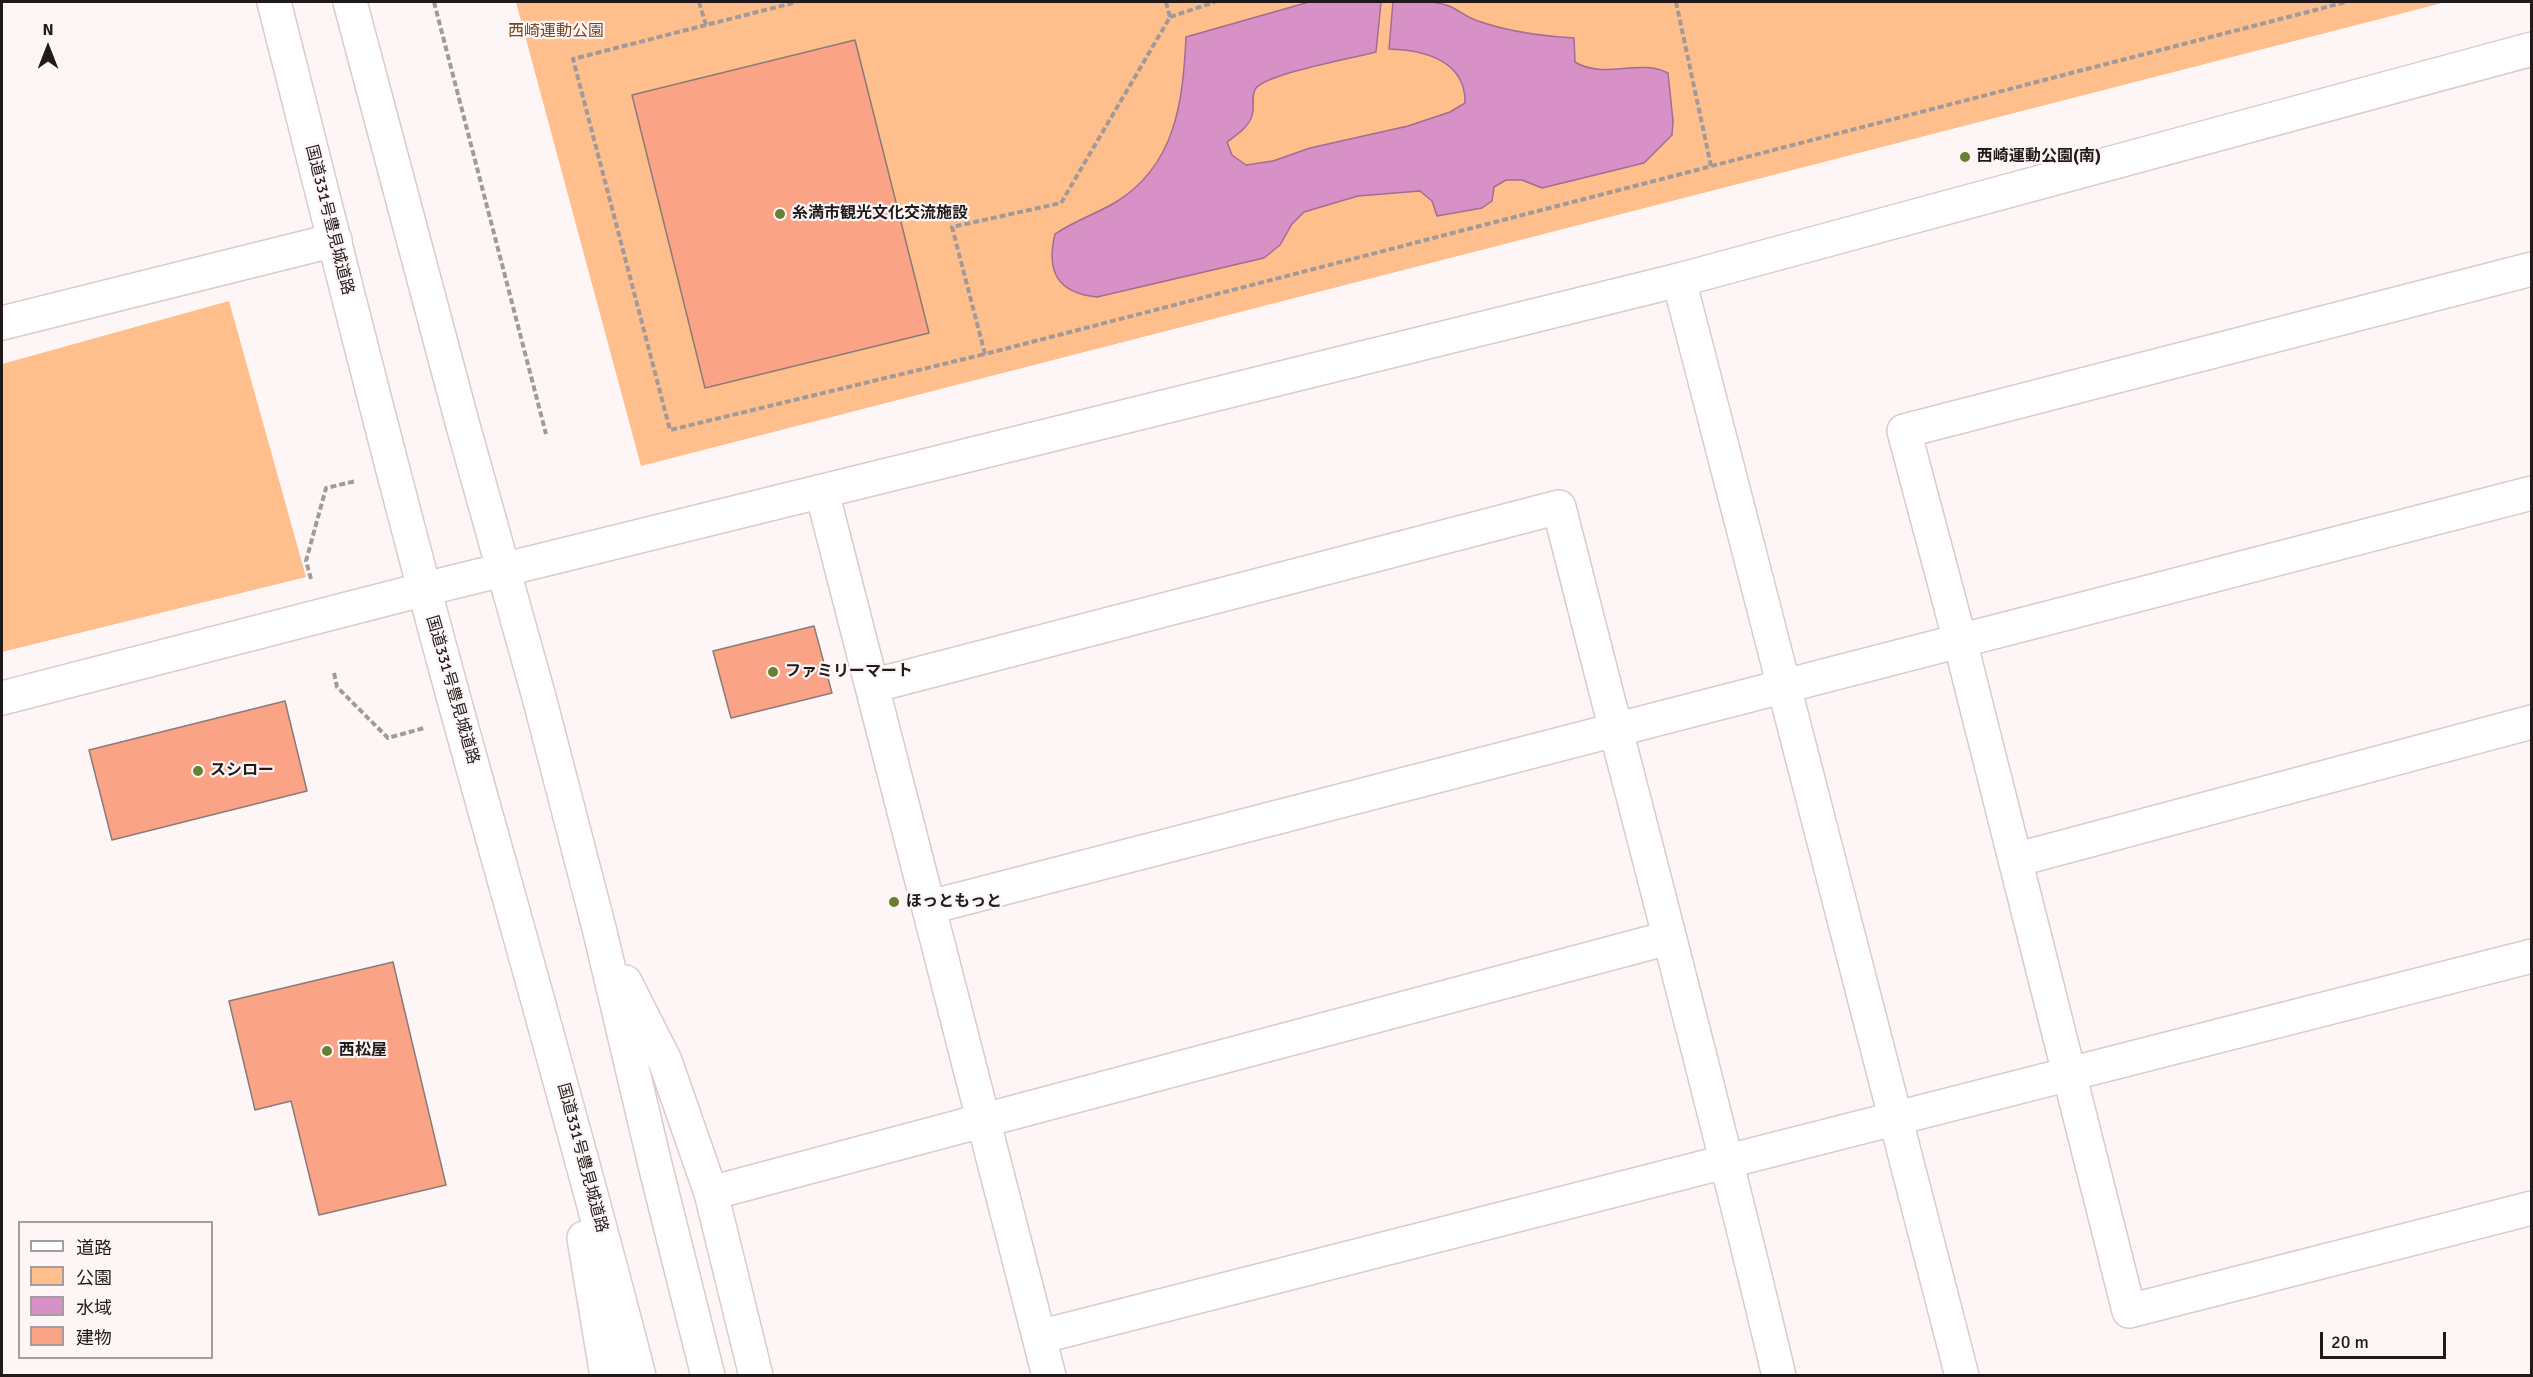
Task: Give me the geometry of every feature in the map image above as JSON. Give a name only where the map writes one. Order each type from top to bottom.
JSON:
[{"type":"main road","name":"国道331号豊見城道路","points":[[274,2],[386,445],[579,1143],[639,1376]]},
{"type":"main road","points":[[350,2],[600,932],[708,1376]]},
{"type":"main road","points":[[2,698],[503,569],[1679,280],[2532,49]]},
{"type":"main road","points":[[2,323],[335,240]]},
{"type":"main road","points":[[2532,269],[1904,431],[1960,640],[2129,1311],[2532,1208]]},
{"type":"main road","points":[[1679,280],[1962,1376]]},
{"type":"main road","points":[[822,492],[1049,1376]]},
{"type":"main road","points":[[930,907],[2532,493]]},
{"type":"main road","points":[[872,686],[1559,507],[1668,938],[1728,1162],[1779,1376]]},
{"type":"main road","points":[[2015,860],[2532,722]]},
{"type":"main road","points":[[600,932],[665,1061],[711,1193],[756,1376]]},
{"type":"main road","points":[[711,1193],[1668,938]]},
{"type":"main road","points":[[1039,1337],[2532,956]]},
{"type":"main road","points":[[579,1143],[578,1206],[608,1376]]},
{"type":"path","points":[[434,2],[546,434]]},
{"type":"path","points":[[699,2],[706,25]]},
{"type":"path","points":[[797,2],[573,59],[670,430],[986,354],[2346,2]]},
{"type":"path","points":[[1166,2],[1170,17]]},
{"type":"path","points":[[986,354],[952,227],[1061,203],[1170,17],[1215,2]]},
{"type":"path","points":[[1676,2],[1711,166]]},
{"type":"path","points":[[311,582],[306,561],[326,488],[359,480]]},
{"type":"path","points":[[334,673],[337,687],[388,738],[427,727]]},
{"type":"green space","name":"西崎運動公園","points":[[516,2],[2446,2],[641,466]]},
{"type":"green space","points":[[229,301],[306,577],[2,652],[2,364]]},
{"type":"water","points":[[1309,2],[1381,2],[1376,52],[1277,77],[1256,88],[1250,121],[1227,142],[1232,155],[1246,165],[1273,161],[1310,148],[1408,126],[1450,112],[1465,103],[1459,77],[1451,68],[1429,55],[1389,49],[1393,2],[1436,3],[1449,6],[1474,20],[1501,28],[1537,35],[1574,38],[1575,62],[1586,67],[1610,69],[1645,67],[1668,73],[1673,121],[1672,135],[1644,163],[1542,188],[1522,180],[1506,180],[1494,187],[1492,201],[1482,208],[1437,216],[1432,201],[1420,191],[1358,196],[1304,212],[1292,224],[1280,245],[1264,258],[1097,297],[1072,291],[1064,285],[1058,278],[1052,259],[1055,234],[1116,202],[1136,187],[1152,170],[1164,150],[1178,108],[1186,37]]},
{"type":"building","name":"糸満市観光文化交流施設","points":[[855,40],[929,333],[705,388],[632,95]]},
{"type":"building","name":"ファミリーマート","points":[[814,626],[832,693],[731,718],[713,651]]},
{"type":"building","name":"スシロー","points":[[285,701],[307,791],[112,840],[89,750]]},
{"type":"building","name":"西松屋","points":[[393,962],[446,1185],[319,1215],[291,1101],[255,1110],[229,1001]]},
{"type":"place","name":"西崎運動公園(南)","points":[[1965,157]]},
{"type":"place","name":"糸満市観光文化交流施設","points":[[780,214]]},
{"type":"place","name":"ファミリーマート","points":[[773,672]]},
{"type":"place","name":"スシロー","points":[[198,771]]},
{"type":"place","name":"ほっともっと","points":[[894,902]]},
{"type":"place","name":"西松屋","points":[[327,1051]]}]
